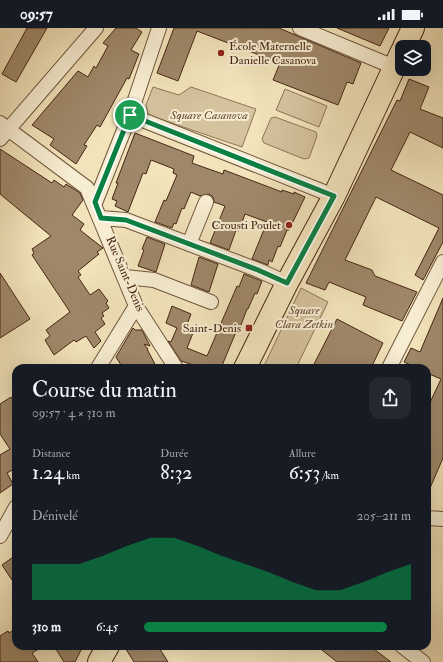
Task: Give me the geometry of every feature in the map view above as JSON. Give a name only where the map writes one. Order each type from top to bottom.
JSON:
[{"type":"main road","points":[[407,40],[413,28]]},
{"type":"main road","points":[[247,364],[287,283],[334,196],[395,65]]},
{"type":"main road","points":[[99,662],[106,650]]},
{"type":"street","points":[[3,131],[96,28]]},
{"type":"street","points":[[95,202],[130,115],[159,28]]},
{"type":"street","points":[[300,28],[395,58]]},
{"type":"street","points":[[130,115],[334,196]]},
{"type":"street","name":"Rue Saint-Denis","points":[[3,131],[87,188],[95,202],[136,306],[173,364]]},
{"type":"street","points":[[190,244],[206,202]]},
{"type":"street","points":[[101,218],[126,220],[258,270],[287,283]]},
{"type":"street","points":[[392,364],[443,262]]},
{"type":"street","points":[[124,277],[154,280],[211,302]]},
{"type":"street","points":[[100,364],[136,306]]},
{"type":"street","points":[[0,536],[12,514]]},
{"type":"street","points":[[431,518],[443,519]]},
{"type":"street","points":[[407,650],[422,662]]},
{"type":"green space","name":"Square Casanova","points":[[153,87],[179,95],[191,87],[256,109],[242,147],[148,115],[146,105]]},
{"type":"green space","points":[[285,89],[327,106],[319,127],[276,110]]},
{"type":"green space","points":[[275,117],[316,132],[317,136],[309,158],[304,159],[264,143],[262,139],[271,118]]},
{"type":"green space","name":"Square Clara Zetkin","points":[[301,288],[328,302],[298,364],[265,364]]},
{"type":"building","points":[[27,28],[47,28],[16,82],[2,74]]},
{"type":"building","points":[[116,28],[136,28],[142,32],[131,50],[139,54],[129,79],[127,78],[100,127],[97,125],[84,145],[87,146],[76,164],[50,145],[54,139],[32,125],[78,71],[88,77],[94,66],[96,68],[108,46],[103,43]]},
{"type":"building","points":[[174,28],[279,28],[361,63],[353,84],[347,82],[338,105],[273,80],[280,63],[197,31],[178,81],[157,73]]},
{"type":"building","points":[[337,28],[389,28],[380,46]]},
{"type":"building","points":[[409,79],[429,87],[420,109],[443,118],[443,148],[410,132],[391,170],[443,195],[443,242],[423,280],[415,275],[439,228],[376,197],[345,260],[372,270],[375,276],[417,292],[402,321],[363,305],[366,297],[329,282],[325,290],[306,283],[397,100],[400,101]]},
{"type":"building","points":[[135,133],[194,156],[192,163],[223,174],[224,170],[282,192],[282,190],[294,194],[294,192],[305,197],[289,230],[287,230],[280,247],[278,246],[272,262],[269,260],[268,265],[252,259],[267,222],[245,214],[239,231],[236,230],[229,250],[210,243],[225,206],[214,202],[213,197],[209,194],[200,196],[191,192],[184,209],[182,208],[176,224],[174,223],[172,228],[155,222],[177,175],[173,173],[174,169],[151,160],[146,174],[143,173],[128,212],[115,206],[117,201],[112,199],[118,183],[116,183]]},
{"type":"building","points":[[0,149],[52,183],[54,180],[64,187],[66,184],[80,193],[83,200],[72,215],[84,224],[80,230],[103,248],[97,252],[99,254],[78,271],[81,275],[78,277],[90,295],[99,289],[108,301],[106,303],[109,308],[102,313],[104,316],[101,318],[105,324],[95,332],[101,341],[94,348],[86,336],[76,342],[74,340],[54,355],[45,340],[50,336],[46,330],[70,312],[32,255],[34,253],[32,249],[51,236],[0,194]]},
{"type":"building","points":[[147,237],[165,244],[156,272],[138,266],[144,250],[142,249]]},
{"type":"building","points":[[199,257],[218,264],[209,292],[191,285]]},
{"type":"building","points":[[0,273],[30,319],[0,338]]},
{"type":"building","points":[[244,274],[262,281],[257,294],[255,293],[247,309],[238,333],[236,332],[223,364],[190,364],[181,361],[168,341],[171,342],[177,328],[166,323],[172,306],[191,314],[185,330],[193,333],[187,348],[207,356],[237,286],[239,287]]},
{"type":"building","points":[[443,298],[443,458],[431,486],[431,400],[441,379],[431,375],[431,364],[408,364],[404,362],[411,348],[420,352]]},
{"type":"building","points":[[337,319],[383,343],[373,364],[314,364]]},
{"type":"building","points":[[133,328],[135,330],[142,330],[150,346],[144,344],[155,364],[120,364],[116,357]]},
{"type":"building","points":[[11,397],[12,399],[12,470],[7,473],[12,485],[0,493],[0,455],[10,449],[0,434],[0,404]]},
{"type":"building","points":[[12,558],[12,580],[2,565]]},
{"type":"building","points":[[8,631],[9,633],[12,631],[12,650],[37,650],[32,653],[38,662],[0,662],[0,636]]},
{"type":"building","points":[[56,650],[81,650],[75,662],[64,662]]},
{"type":"building","points":[[126,650],[160,650],[168,662],[134,662]]},
{"type":"building","points":[[322,650],[375,650],[391,662],[337,662]]},
{"type":"place","name":"École Maternelle Danielle Casanova","points":[[221,53]]},
{"type":"place","name":"Crousti Poulet","points":[[289,225]]},
{"type":"place","name":"Saint-Denis","points":[[249,328]]},
{"type":"route","points":[[130,115],[139,120],[334,196],[287,283],[258,270],[126,220],[101,218],[95,202],[130,115]]}]
